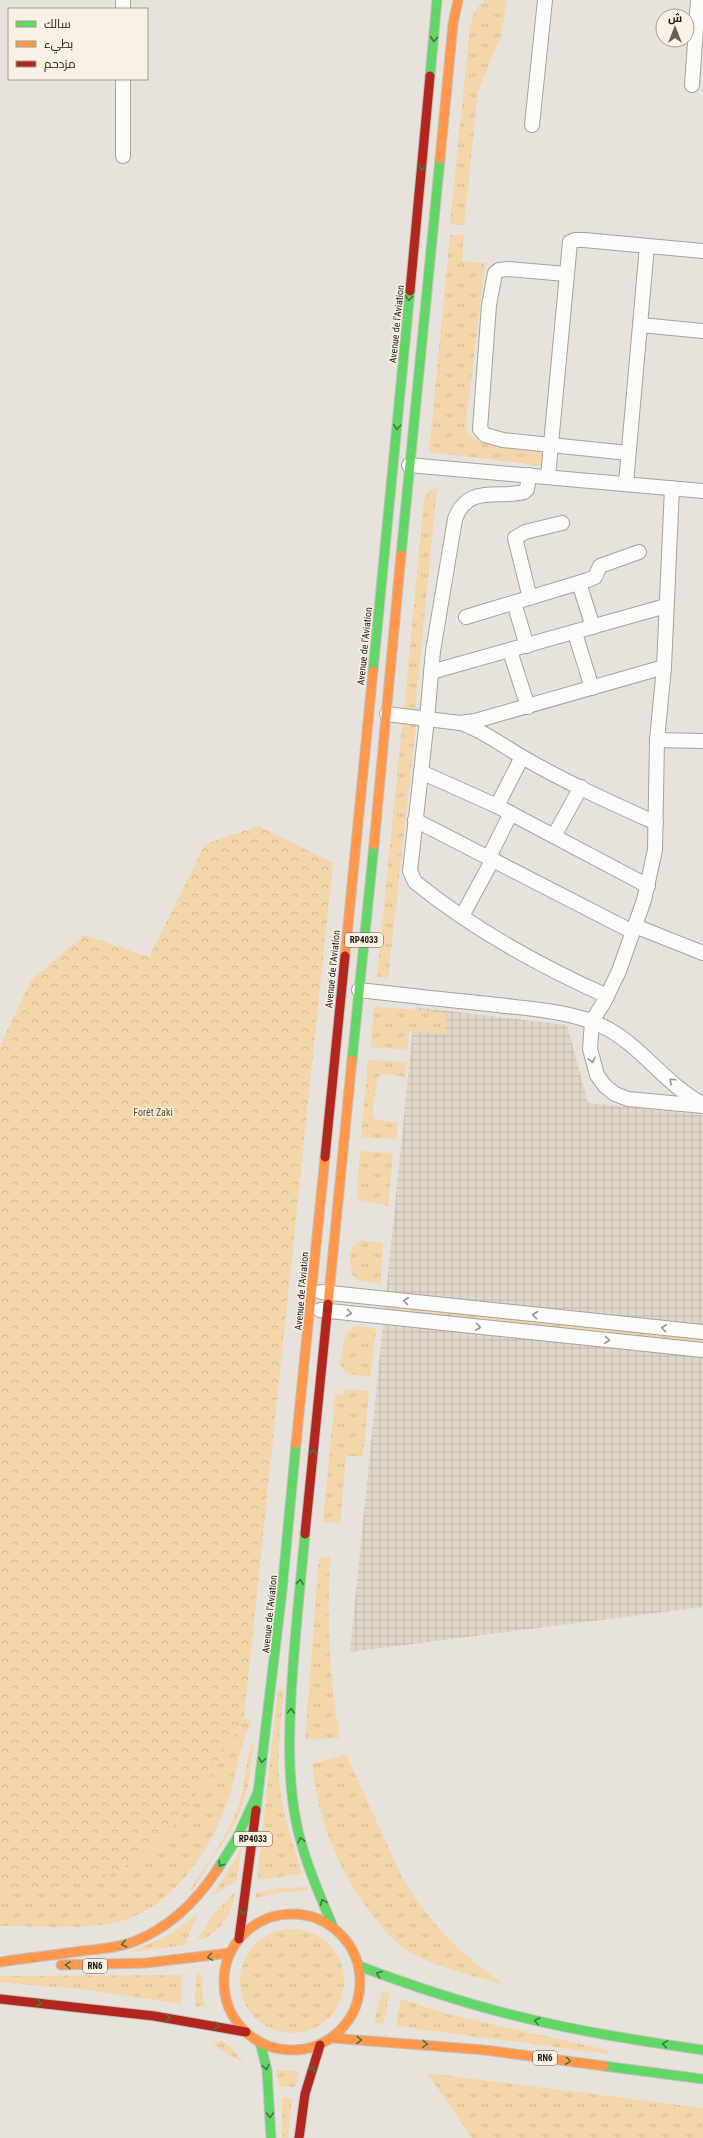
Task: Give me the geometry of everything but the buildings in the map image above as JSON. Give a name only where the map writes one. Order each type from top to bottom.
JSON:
[{"type":"main road","name":"Avenue de l'Aviation","points":[[239,1938],[282,1591],[417,218],[437,0]]},
{"type":"main road","name":"RP4033","points":[[333,1927],[304,1850],[292,1792],[290,1763],[294,1645],[387,714],[409,465],[453,24],[458,0]]},
{"type":"main road","points":[[0,1963],[132,1943],[156,1933],[177,1919],[196,1900],[224,1859],[248,1815],[258,1792]]},
{"type":"main road","points":[[284,1914],[301,1914],[312,1917],[333,1927],[345,1938],[354,1951],[359,1966],[361,1986],[357,2006],[347,2024],[332,2038],[320,2045],[305,2049],[290,2050],[274,2048],[260,2042],[246,2032],[235,2019],[227,2004],[224,1987],[224,1975],[230,1953],[239,1938],[252,1927],[267,1919],[284,1914]]},
{"type":"main road","name":"RN6","points":[[0,1963],[107,1966],[190,1960],[230,1953]]},
{"type":"main road","points":[[359,1966],[443,1996],[497,2011],[592,2032],[703,2050]]},
{"type":"main road","points":[[0,1999],[154,2016],[246,2032]]},
{"type":"main road","name":"RN6","points":[[332,2038],[471,2048],[703,2079]]},
{"type":"main road","points":[[260,2042],[267,2070],[271,2138]]},
{"type":"main road","points":[[299,2138],[305,2094],[320,2045]]},
{"type":"street","points":[[532,125],[545,0]]},
{"type":"street","points":[[692,85],[698,0]]},
{"type":"street","points":[[123,80],[123,156]]},
{"type":"street","points":[[548,476],[569,245],[573,240],[703,251]]},
{"type":"street","points":[[626,483],[647,246]]},
{"type":"street","points":[[566,274],[499,270],[495,273],[492,279],[489,305],[480,429],[482,433],[489,437],[628,453]]},
{"type":"street","points":[[641,324],[703,331]]},
{"type":"street","points":[[409,465],[548,476],[703,491]]},
{"type":"street","points":[[529,475],[527,488],[524,492],[473,498],[461,506],[458,512],[433,651],[427,719],[410,863],[412,876],[415,882],[462,916],[535,961],[607,996]]},
{"type":"street","points":[[672,488],[664,667],[657,740],[655,850],[648,886],[634,929],[607,996],[592,1022],[590,1049],[592,1062],[597,1075],[605,1086],[616,1094],[628,1099],[703,1105]]},
{"type":"street","points":[[530,598],[515,538],[521,533],[562,523]]},
{"type":"street","points":[[466,617],[595,577],[600,566],[639,552]]},
{"type":"street","points":[[579,583],[593,627]]},
{"type":"street","points":[[514,603],[527,646]]},
{"type":"street","points":[[431,672],[666,606]]},
{"type":"street","points":[[575,632],[592,688]]},
{"type":"street","points":[[510,651],[528,707]]},
{"type":"street","points":[[460,723],[486,719],[664,667]]},
{"type":"street","points":[[387,714],[460,723],[473,727],[522,757],[656,823]]},
{"type":"street","points":[[657,740],[703,741]]},
{"type":"street","points":[[497,806],[522,757]]},
{"type":"street","points":[[421,772],[511,813],[648,886]]},
{"type":"street","points":[[554,836],[581,787]]},
{"type":"street","points":[[462,916],[491,858],[511,813]]},
{"type":"street","points":[[415,820],[634,929],[703,953]]},
{"type":"street","points":[[359,990],[528,1008],[592,1022],[607,1029],[635,1047],[680,1089],[703,1105]]},
{"type":"street","points":[[312,1291],[703,1332]]},
{"type":"street","points":[[310,1309],[703,1350]]},
{"type":"shaded area","points":[[415,1007],[567,1025],[588,1103],[703,1115],[703,1607],[350,1652]]},
{"type":"green space","points":[[484,0],[507,0],[501,36],[478,91],[464,225],[450,224],[470,27],[474,12]]},
{"type":"green space","points":[[450,235],[464,235],[462,261],[485,263],[466,425],[468,432],[474,439],[489,444],[544,449],[543,466],[429,452]]},
{"type":"green space","points":[[437,488],[415,712],[404,711],[424,499],[428,491]]},
{"type":"green space","points":[[402,724],[416,725],[388,978],[377,977]]},
{"type":"green space","name":"Forêt Zaki","points":[[259,826],[333,863],[244,1718],[214,1768],[182,1815],[163,1836],[142,1855],[118,1870],[79,1884],[57,1888],[0,1893],[0,1046],[31,980],[84,935],[149,957],[205,844]]},
{"type":"green space","points":[[374,1006],[447,1013],[445,1034],[409,1031],[407,1050],[371,1047]]},
{"type":"green space","points":[[368,1060],[407,1062],[405,1077],[383,1074],[378,1077],[372,1113],[375,1120],[398,1122],[396,1139],[361,1138]]},
{"type":"green space","points":[[360,1151],[393,1153],[388,1206],[362,1201],[358,1198],[357,1191]]},
{"type":"green space","points":[[361,1240],[383,1243],[381,1284],[358,1280],[352,1274],[350,1259],[351,1249],[353,1245]]},
{"type":"green space","points":[[384,1305],[703,1340],[703,1344],[384,1308],[382,1306]]},
{"type":"green space","points":[[355,1326],[376,1328],[371,1377],[347,1374],[340,1364],[346,1333]]},
{"type":"green space","points":[[344,1389],[369,1391],[363,1456],[346,1456],[340,1524],[323,1522],[335,1394],[343,1395]]},
{"type":"green space","points":[[319,1557],[330,1557],[329,1625],[331,1670],[340,1738],[305,1740]]},
{"type":"green space","points":[[278,1689],[284,1689],[279,1751],[281,1799],[302,1874],[257,1880]]},
{"type":"green space","points":[[244,1718],[251,1721],[244,1740],[229,1797],[221,1817],[212,1838],[200,1857],[186,1876],[171,1892],[153,1906],[134,1917],[112,1923],[71,1927],[0,1926],[0,1893],[57,1888],[79,1884],[118,1870],[142,1855],[163,1836],[182,1815],[214,1768]]},
{"type":"green space","points":[[254,1739],[248,1787],[237,1820],[192,1891],[189,1889],[219,1846],[237,1810],[241,1798],[250,1749]]},
{"type":"green space","points":[[346,1754],[401,1875],[411,1891],[445,1935],[472,1960],[502,1982],[500,1984],[438,1965],[406,1950],[382,1928],[358,1895],[339,1860],[324,1824],[312,1764]]},
{"type":"green space","points":[[241,1850],[237,1880],[213,1895]]},
{"type":"green space","points":[[308,1887],[307,1891],[282,1892],[257,1898],[255,1893],[281,1888]]},
{"type":"green space","points":[[235,1892],[231,1909],[223,1923],[211,1934],[196,1941],[213,1915]]},
{"type":"green space","points":[[198,1912],[185,1945],[129,1952],[166,1936],[182,1926]]},
{"type":"green space","points":[[292,1929],[312,1933],[329,1944],[340,1961],[344,1981],[340,2001],[329,2018],[312,2029],[292,2033],[272,2029],[255,2018],[244,2001],[240,1981],[244,1961],[255,1944],[272,1933]]},
{"type":"green space","points":[[196,1974],[203,1975],[202,1987],[205,2007],[195,2006]]},
{"type":"green space","points":[[182,1975],[181,2004],[87,1990],[0,1982],[0,1976]]},
{"type":"green space","points":[[382,1991],[390,1993],[383,2024],[374,2023]]},
{"type":"green space","points":[[401,1999],[451,2015],[608,2050],[609,2053],[607,2054],[396,2026]]},
{"type":"green space","points":[[221,2040],[234,2050],[244,2063],[213,2045]]},
{"type":"green space","points":[[276,2070],[300,2071],[295,2087],[280,2087]]},
{"type":"green space","points":[[427,2073],[703,2108],[703,2138],[472,2138]]},
{"type":"green space","points":[[282,2097],[292,2098],[288,2138],[282,2138]]},
{"type":"traffic: fast","points":[[430,76],[437,0]]},
{"type":"traffic: fast","points":[[401,555],[440,159]]},
{"type":"traffic: fast","points":[[373,671],[410,291]]},
{"type":"traffic: fast","points":[[352,1060],[374,845]]},
{"type":"traffic: fast","points":[[256,1810],[282,1591],[296,1444]]},
{"type":"traffic: fast","points":[[305,1534],[295,1635],[291,1697],[290,1775],[293,1806],[299,1835],[312,1875],[333,1927]]},
{"type":"traffic: fast","points":[[217,1870],[237,1838],[258,1792]]},
{"type":"traffic: fast","points":[[359,1966],[439,1994],[521,2017],[589,2032],[703,2050]]},
{"type":"traffic: fast","points":[[260,2042],[267,2070],[271,2138]]},
{"type":"traffic: fast","points":[[604,2066],[703,2079]]},
{"type":"traffic: slow","points":[[440,159],[453,24],[458,0]]},
{"type":"traffic: slow","points":[[374,845],[401,555]]},
{"type":"traffic: slow","points":[[345,956],[373,671]]},
{"type":"traffic: slow","points":[[328,1304],[352,1060]]},
{"type":"traffic: slow","points":[[296,1444],[325,1157]]},
{"type":"traffic: slow","points":[[0,1962],[108,1948],[133,1942],[170,1922],[181,1913],[200,1893],[217,1870]]},
{"type":"traffic: slow","points":[[285,1914],[299,1914],[318,1919],[330,1925],[345,1939],[355,1956],[359,1969],[360,1982],[359,1995],[355,2008],[349,2020],[335,2035],[330,2039],[312,2047],[299,2050],[285,2050],[266,2045],[254,2039],[239,2025],[235,2020],[227,2002],[224,1989],[224,1975],[229,1956],[235,1944],[249,1929],[254,1925],[272,1917],[285,1914]]},
{"type":"traffic: slow","points":[[61,1965],[146,1963],[230,1953]]},
{"type":"traffic: slow","points":[[332,2038],[485,2050],[604,2066]]},
{"type":"traffic: jam","points":[[410,291],[430,76]]},
{"type":"traffic: jam","points":[[325,1157],[345,956]]},
{"type":"traffic: jam","points":[[305,1534],[328,1304]]},
{"type":"traffic: jam","points":[[239,1939],[256,1810]]},
{"type":"traffic: jam","points":[[0,1999],[154,2016],[246,2032]]},
{"type":"traffic: jam","points":[[299,2138],[305,2094],[320,2045]]}]
